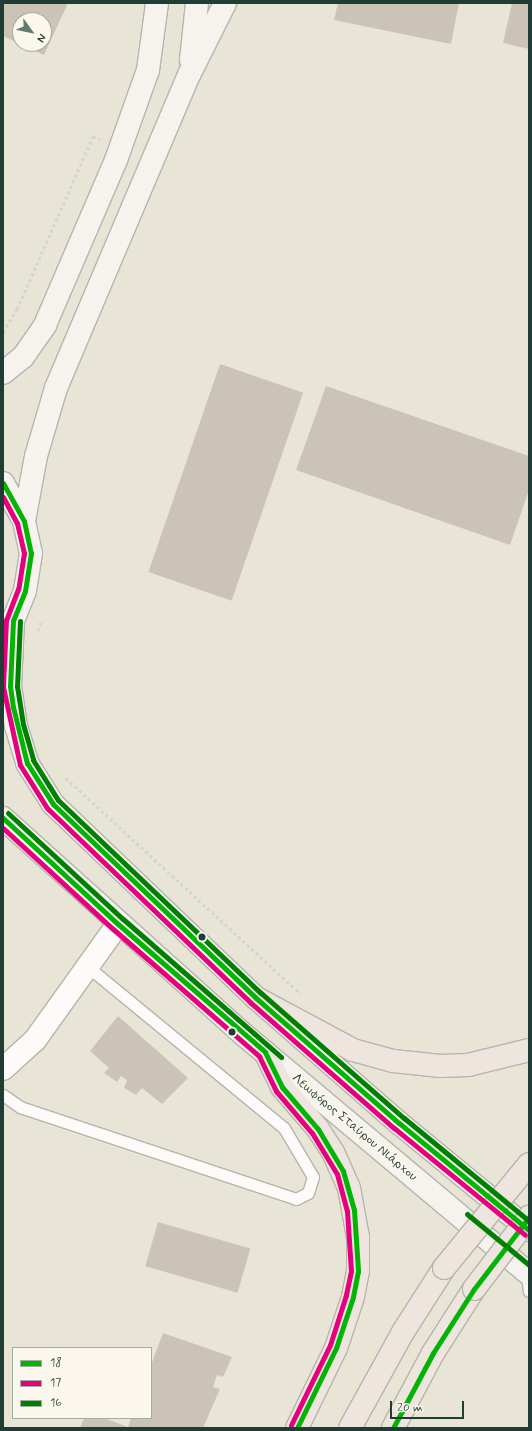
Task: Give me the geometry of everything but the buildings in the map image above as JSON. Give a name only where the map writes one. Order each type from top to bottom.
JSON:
[{"type":"highway","points":[[256,998],[353,1050],[393,1061],[441,1066],[468,1065],[529,1050]]},
{"type":"highway","points":[[266,1052],[282,1087],[318,1129],[333,1152],[349,1188],[358,1237],[358,1271],[353,1297],[336,1348],[297,1428]]},
{"type":"highway","points":[[350,1428],[403,1332],[444,1268],[529,1164]]},
{"type":"highway","points":[[393,1428],[433,1353],[474,1289],[529,1217]]},
{"type":"main road","points":[[3,373],[23,357],[45,325],[121,148],[148,70],[157,3]]},
{"type":"main road","points":[[190,73],[196,3]]},
{"type":"main road","points":[[24,521],[36,456],[56,388],[190,73],[224,3]]},
{"type":"main road","points":[[3,483],[24,521],[31,553],[25,591],[8,628],[10,686],[13,707],[22,749],[36,780],[53,804],[256,998],[399,1123],[529,1230]]},
{"type":"main road","name":"Λεωφόρος Σταύρου Νιάρχου","points":[[3,818],[118,924],[528,1279]]},
{"type":"street","points":[[3,1069],[35,1040],[118,924]]},
{"type":"lane","points":[[3,1095],[20,1107],[296,1199],[308,1193],[313,1177],[284,1128],[88,967]]},
{"type":"path","points":[[3,332],[17,309],[92,136],[121,148]]},
{"type":"path","points":[[36,637],[42,616]]},
{"type":"path","points":[[62,773],[304,996]]},
{"type":"transit line","name":"18","points":[[3,483],[24,521],[31,553],[25,591],[13,621],[10,686],[13,707],[27,763],[53,804],[256,998],[399,1123],[529,1230]]},
{"type":"transit line","name":"17","points":[[3,497],[17,523],[24,553],[18,589],[6,620],[3,687],[20,765],[47,808],[251,1003],[394,1128],[525,1235]]},
{"type":"transit line","name":"16","points":[[20,621],[17,686],[23,724],[33,760],[58,800],[261,993],[404,1118],[529,1221]]},
{"type":"transit line","name":"16","points":[[8,813],[123,919],[281,1057]]},
{"type":"transit line","name":"18","points":[[3,818],[118,924],[265,1052],[282,1087],[318,1129],[343,1171],[354,1210],[358,1271],[353,1297],[336,1348],[297,1428]]},
{"type":"transit line","name":"17","points":[[3,828],[113,929],[259,1056],[276,1091],[312,1133],[337,1174],[347,1211],[351,1271],[346,1295],[330,1345],[291,1425]]},
{"type":"transit line","name":"16","points":[[467,1214],[529,1265]]},
{"type":"transit line","name":"18","points":[[393,1428],[433,1353],[474,1289],[529,1217]]}]
